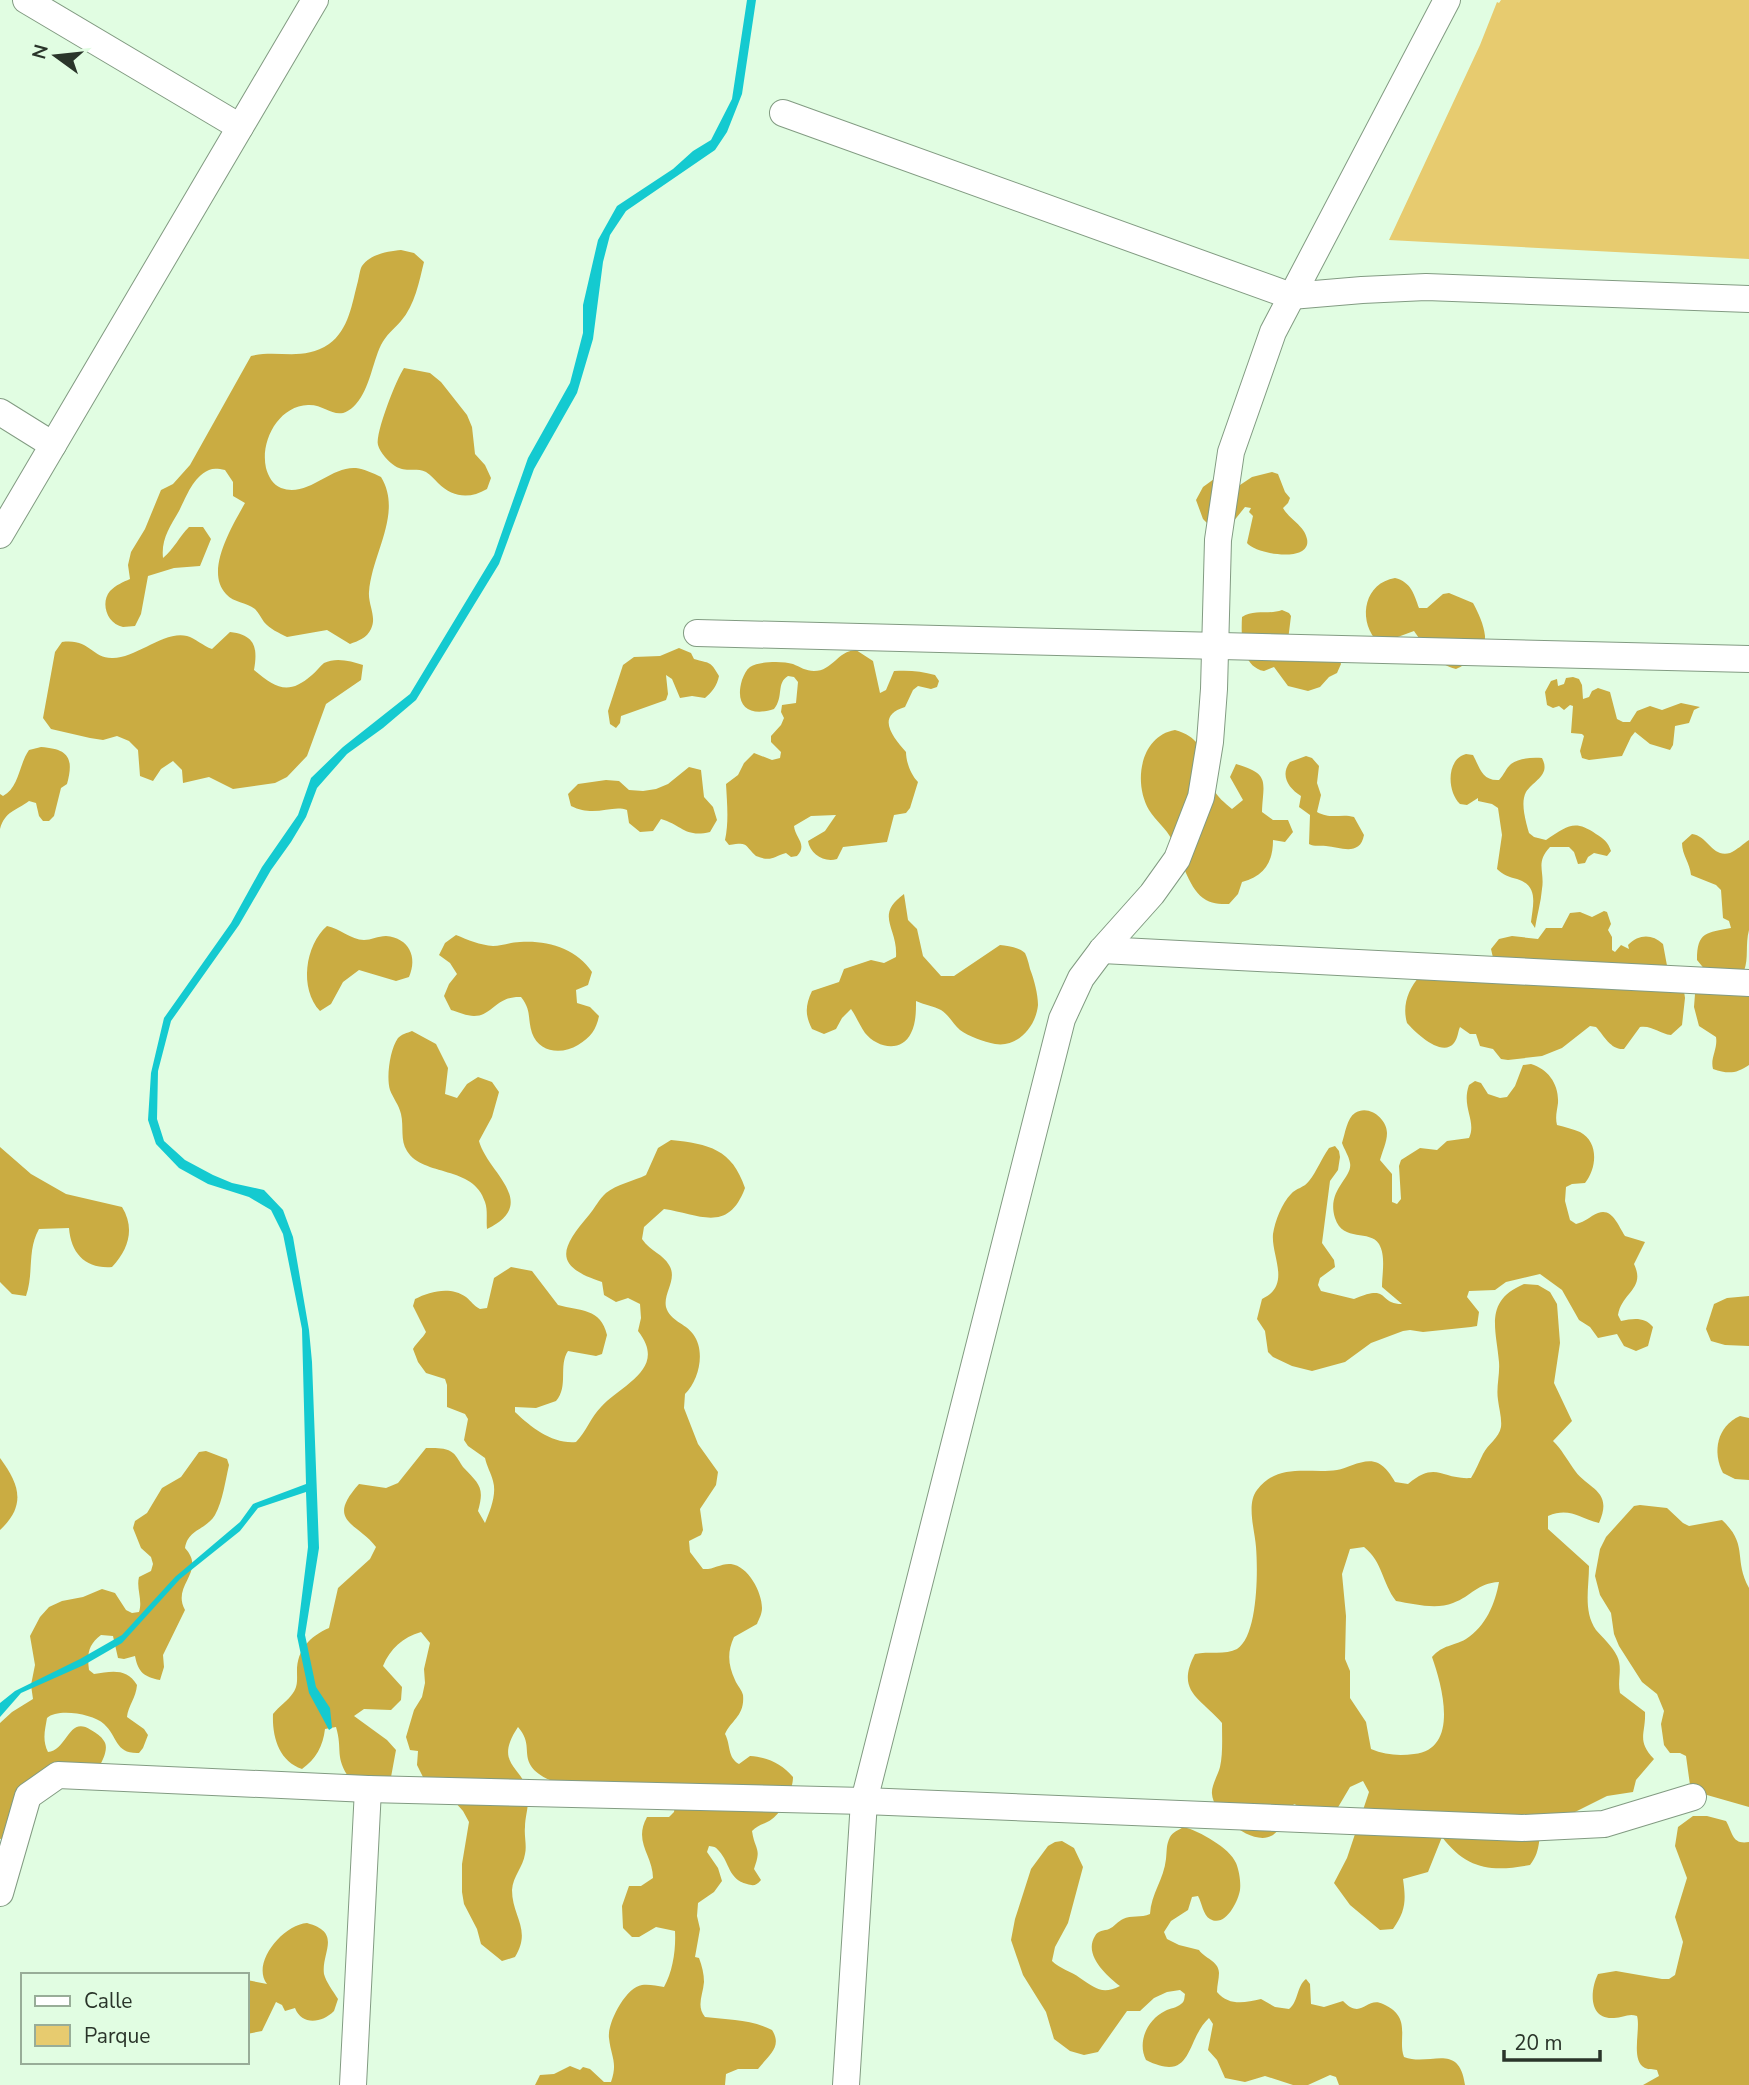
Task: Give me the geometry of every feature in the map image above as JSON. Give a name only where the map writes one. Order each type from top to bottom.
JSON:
[{"type":"street","points":[[26,0],[240,127]]},
{"type":"street","points":[[0,535],[315,0]]},
{"type":"street","points":[[846,2085],[864,1801],[1062,1019],[1081,978],[1152,894],[1177,859],[1201,796],[1210,742],[1216,646],[1218,540],[1231,452],[1273,332],[1447,0]]},
{"type":"street","points":[[783,113],[1291,296],[1426,287],[1749,299]]},
{"type":"street","points":[[0,412],[53,444]]},
{"type":"street","points":[[697,633],[1749,659]]},
{"type":"street","points":[[1102,950],[1749,983]]},
{"type":"street","points":[[0,1893],[28,1796],[58,1775],[368,1789],[864,1801],[1522,1828],[1604,1824],[1693,1797]]},
{"type":"street","points":[[353,2085],[368,1789]]},
{"type":"green space","points":[[1749,0],[1749,259],[1389,240],[1480,45],[1497,2]]},
{"type":"shaded area","points":[[401,250],[414,253],[424,262],[418,285],[406,315],[381,345],[361,398],[343,413],[308,405],[288,412],[280,419],[269,437],[265,458],[267,471],[273,482],[278,487],[291,490],[310,486],[346,469],[356,468],[381,477],[387,491],[388,519],[371,577],[369,592],[373,624],[369,632],[362,639],[350,644],[327,630],[287,637],[266,624],[255,609],[226,594],[220,584],[219,561],[228,535],[245,503],[233,496],[233,482],[225,470],[217,469],[203,473],[194,483],[169,528],[163,545],[163,558],[189,527],[203,527],[211,539],[200,566],[174,568],[148,576],[141,614],[135,626],[123,627],[113,622],[107,612],[107,596],[115,587],[130,579],[128,565],[131,552],[145,529],[161,490],[173,484],[190,465],[251,356],[300,354],[329,344],[345,324],[365,262],[385,252]]},
{"type":"shaded area","points":[[404,368],[430,373],[441,382],[467,415],[472,427],[475,454],[485,465],[491,478],[487,489],[468,495],[450,492],[426,472],[399,468],[383,454],[378,445],[380,429]]},
{"type":"shaded area","points":[[1272,472],[1278,474],[1290,498],[1283,508],[1306,534],[1306,547],[1293,554],[1261,551],[1247,543],[1253,516],[1249,512],[1251,508],[1245,507],[1233,522],[1208,524],[1203,519],[1196,500],[1203,487],[1214,479],[1240,485],[1252,477]]},
{"type":"shaded area","points":[[1395,578],[1408,586],[1419,608],[1427,608],[1443,594],[1449,593],[1473,603],[1485,636],[1475,656],[1456,669],[1437,659],[1414,631],[1395,638],[1375,639],[1367,621],[1367,602],[1377,587]]},
{"type":"shaded area","points":[[1282,610],[1291,616],[1288,640],[1339,658],[1341,664],[1337,673],[1320,687],[1308,691],[1288,686],[1274,667],[1264,671],[1256,668],[1247,657],[1242,641],[1242,617],[1251,613]]},
{"type":"shaded area","points":[[230,632],[250,639],[255,649],[254,670],[282,687],[296,686],[304,682],[329,661],[344,660],[363,665],[361,680],[326,704],[307,756],[287,777],[275,783],[233,789],[209,777],[183,783],[182,770],[173,761],[161,769],[153,781],[140,776],[138,750],[129,741],[117,736],[103,740],[51,729],[43,718],[55,652],[62,642],[79,643],[100,655],[113,658],[131,654],[160,640],[178,635],[190,637],[212,649]]},
{"type":"shaded area","points":[[679,648],[691,653],[694,659],[714,667],[719,676],[710,693],[705,698],[680,698],[672,679],[666,675],[666,700],[621,716],[616,728],[610,724],[608,711],[623,665],[634,657],[660,656]]},
{"type":"shaded area","points":[[856,650],[873,661],[880,693],[886,690],[894,671],[935,675],[939,681],[937,687],[931,689],[918,686],[913,690],[905,707],[896,711],[889,721],[892,734],[906,752],[909,768],[918,782],[910,808],[906,813],[894,815],[887,842],[843,847],[837,859],[827,860],[818,856],[808,841],[825,831],[836,815],[811,816],[794,826],[801,844],[797,856],[791,857],[786,853],[765,859],[756,856],[743,844],[729,845],[725,840],[726,784],[738,775],[744,763],[754,753],[772,760],[780,758],[781,752],[771,742],[771,736],[784,718],[782,705],[796,703],[798,682],[794,677],[788,676],[782,682],[779,700],[774,709],[758,712],[746,708],[740,697],[740,689],[746,671],[754,665],[772,662],[789,663],[811,671],[820,670],[844,654]]},
{"type":"shaded area","points":[[1566,678],[1579,679],[1582,685],[1583,699],[1598,688],[1610,692],[1617,719],[1623,722],[1630,722],[1637,711],[1650,706],[1662,710],[1681,703],[1700,707],[1694,710],[1689,723],[1675,726],[1670,750],[1650,744],[1635,732],[1622,756],[1589,760],[1582,758],[1580,751],[1584,736],[1571,733],[1573,706],[1570,705],[1564,710],[1559,706],[1553,708],[1547,705],[1545,692],[1551,681],[1557,679],[1558,686],[1564,684]]},
{"type":"shaded area","points":[[1175,730],[1194,739],[1202,753],[1213,788],[1232,809],[1243,800],[1230,777],[1236,764],[1260,776],[1263,786],[1262,812],[1273,820],[1288,820],[1293,832],[1285,842],[1273,840],[1266,867],[1256,876],[1242,882],[1238,894],[1229,904],[1209,901],[1198,893],[1170,836],[1149,810],[1144,799],[1141,774],[1147,751],[1163,734]]},
{"type":"shaded area","points":[[41,747],[58,750],[69,761],[67,784],[61,788],[54,816],[49,821],[43,821],[36,803],[29,801],[8,815],[0,829],[0,794],[3,796],[16,782],[29,750]]},
{"type":"shaded area","points":[[1473,755],[1482,773],[1493,780],[1499,780],[1514,762],[1526,758],[1542,758],[1543,773],[1524,796],[1524,812],[1529,833],[1546,840],[1571,826],[1582,827],[1601,838],[1610,848],[1607,856],[1594,853],[1585,863],[1578,864],[1569,847],[1550,847],[1542,863],[1543,883],[1535,928],[1531,922],[1533,896],[1529,886],[1497,869],[1502,835],[1498,808],[1478,801],[1478,798],[1467,805],[1460,804],[1453,792],[1452,769],[1459,757]]},
{"type":"shaded area","points":[[1306,756],[1319,766],[1317,783],[1321,795],[1317,812],[1327,816],[1354,817],[1364,835],[1358,846],[1349,849],[1309,844],[1310,815],[1299,807],[1301,796],[1289,785],[1286,776],[1290,762]]},
{"type":"shaded area","points":[[689,767],[701,770],[704,797],[713,807],[717,820],[710,832],[689,832],[661,819],[653,831],[640,832],[629,823],[627,810],[588,811],[571,806],[568,794],[578,784],[619,781],[629,790],[643,791],[668,784]]},
{"type":"shaded area","points":[[1692,834],[1724,854],[1733,852],[1749,840],[1749,930],[1744,971],[1706,971],[1697,960],[1701,938],[1731,928],[1729,921],[1723,918],[1721,890],[1716,885],[1691,875],[1682,843]]},
{"type":"shaded area","points":[[904,894],[908,920],[917,929],[923,956],[941,976],[954,976],[1000,945],[1017,948],[1025,953],[1036,987],[1038,1005],[1034,1021],[1018,1039],[1011,1043],[995,1044],[972,1037],[960,1030],[941,1010],[916,1001],[911,1033],[902,1044],[896,1046],[882,1045],[870,1038],[851,1009],[836,1029],[824,1034],[812,1029],[807,1010],[812,991],[839,982],[844,969],[871,960],[884,963],[896,957],[889,916],[890,909]]},
{"type":"shaded area","points":[[1580,912],[1592,917],[1607,912],[1611,924],[1608,930],[1612,937],[1612,950],[1615,952],[1621,945],[1629,949],[1628,945],[1632,941],[1641,937],[1654,938],[1663,944],[1668,971],[1683,984],[1685,998],[1682,1025],[1671,1035],[1640,1027],[1624,1049],[1619,1049],[1608,1042],[1596,1027],[1590,1026],[1562,1048],[1542,1056],[1508,1060],[1501,1059],[1493,1049],[1480,1046],[1476,1034],[1470,1034],[1460,1027],[1454,1043],[1443,1048],[1429,1042],[1407,1023],[1407,998],[1420,976],[1494,962],[1491,949],[1499,939],[1512,936],[1538,939],[1546,928],[1562,928],[1570,913]]},
{"type":"shaded area","points":[[327,926],[359,939],[386,936],[401,940],[412,956],[409,977],[396,981],[359,970],[343,982],[331,1004],[320,1011],[309,991],[307,967],[314,944]]},
{"type":"shaded area","points":[[456,935],[493,946],[517,942],[541,943],[561,948],[578,957],[592,972],[588,985],[576,990],[577,1003],[590,1007],[599,1016],[592,1033],[572,1048],[558,1051],[545,1048],[535,1040],[528,1010],[521,997],[505,1000],[480,1015],[451,1010],[444,996],[457,974],[450,963],[439,955],[445,943]]},
{"type":"shaded area","points":[[1700,989],[1740,992],[1749,997],[1749,1065],[1736,1072],[1713,1069],[1716,1037],[1699,1026],[1694,1007],[1695,994]]},
{"type":"shaded area","points":[[412,1031],[436,1044],[448,1068],[445,1094],[457,1098],[467,1084],[478,1077],[492,1082],[499,1092],[492,1117],[479,1141],[506,1187],[510,1209],[502,1219],[487,1229],[486,1205],[479,1190],[460,1176],[424,1165],[414,1159],[405,1147],[401,1114],[390,1090],[389,1071],[398,1038]]},
{"type":"shaded area","points":[[1531,1064],[1551,1078],[1557,1090],[1557,1125],[1586,1136],[1593,1149],[1594,1163],[1585,1183],[1566,1187],[1565,1201],[1570,1220],[1576,1224],[1599,1213],[1608,1213],[1616,1220],[1625,1236],[1645,1242],[1634,1264],[1637,1272],[1635,1285],[1620,1307],[1618,1315],[1621,1321],[1639,1319],[1653,1327],[1648,1346],[1636,1351],[1624,1346],[1617,1334],[1598,1338],[1590,1327],[1579,1320],[1562,1290],[1540,1274],[1506,1282],[1495,1290],[1469,1291],[1467,1297],[1479,1312],[1477,1326],[1423,1332],[1403,1331],[1371,1343],[1345,1362],[1312,1371],[1273,1357],[1268,1352],[1265,1331],[1257,1319],[1262,1299],[1271,1293],[1278,1278],[1273,1243],[1275,1224],[1288,1198],[1309,1181],[1329,1148],[1335,1146],[1340,1157],[1338,1170],[1330,1181],[1322,1243],[1334,1260],[1335,1267],[1320,1278],[1318,1285],[1321,1291],[1354,1299],[1374,1293],[1402,1304],[1382,1287],[1383,1259],[1379,1244],[1369,1237],[1344,1230],[1335,1218],[1334,1200],[1350,1169],[1342,1143],[1352,1115],[1366,1110],[1376,1114],[1384,1123],[1387,1136],[1380,1160],[1392,1174],[1392,1202],[1397,1204],[1401,1199],[1401,1160],[1420,1148],[1437,1150],[1447,1141],[1469,1138],[1469,1085],[1475,1081],[1481,1083],[1488,1094],[1507,1097],[1515,1086],[1523,1065]]},
{"type":"shaded area","points":[[671,1140],[697,1144],[717,1151],[733,1165],[745,1188],[738,1202],[721,1216],[701,1217],[664,1209],[644,1227],[642,1239],[664,1258],[671,1270],[672,1276],[666,1296],[668,1312],[693,1334],[697,1341],[699,1365],[694,1381],[685,1394],[684,1408],[698,1444],[718,1472],[716,1485],[700,1509],[703,1530],[701,1535],[689,1541],[690,1552],[703,1569],[731,1564],[743,1569],[757,1588],[761,1602],[762,1612],[757,1624],[734,1637],[730,1648],[731,1669],[742,1693],[743,1702],[740,1713],[725,1734],[731,1754],[739,1764],[750,1756],[762,1758],[779,1765],[793,1777],[789,1794],[780,1811],[752,1831],[758,1853],[754,1869],[761,1880],[758,1883],[749,1885],[741,1882],[733,1875],[719,1851],[709,1846],[707,1852],[718,1868],[722,1881],[714,1892],[698,1903],[700,1929],[695,1957],[699,1958],[704,1976],[701,2009],[705,2017],[764,2026],[772,2030],[776,2041],[773,2051],[758,2069],[738,2069],[726,2074],[725,2085],[535,2085],[540,2075],[554,2074],[570,2066],[580,2070],[583,2067],[590,2069],[604,2082],[611,2082],[614,2064],[609,2031],[619,2007],[636,1987],[664,1987],[673,1960],[675,1931],[656,1927],[639,1937],[632,1937],[623,1928],[622,1906],[629,1886],[641,1886],[653,1878],[642,1834],[647,1817],[669,1817],[674,1812],[675,1805],[597,1794],[556,1783],[531,1766],[525,1738],[518,1727],[508,1750],[512,1765],[526,1785],[528,1795],[526,1851],[512,1890],[522,1939],[515,1957],[502,1961],[481,1944],[477,1929],[464,1904],[462,1864],[469,1822],[446,1792],[423,1777],[417,1765],[418,1751],[410,1750],[406,1737],[425,1683],[424,1669],[430,1643],[421,1632],[398,1644],[383,1666],[402,1687],[401,1700],[391,1710],[364,1709],[354,1716],[387,1740],[396,1750],[391,1777],[350,1779],[340,1759],[336,1727],[325,1729],[318,1752],[307,1765],[302,1769],[294,1765],[278,1747],[273,1714],[295,1690],[302,1650],[316,1635],[329,1628],[338,1588],[370,1559],[376,1547],[344,1514],[349,1497],[359,1484],[386,1488],[398,1483],[426,1448],[443,1449],[454,1454],[479,1486],[481,1496],[478,1511],[485,1523],[491,1508],[494,1486],[485,1458],[464,1440],[468,1419],[465,1414],[447,1407],[445,1379],[426,1373],[413,1349],[426,1332],[413,1306],[415,1299],[434,1292],[447,1291],[466,1297],[480,1309],[487,1308],[494,1278],[511,1267],[532,1271],[558,1305],[595,1315],[607,1335],[602,1354],[596,1356],[568,1351],[562,1389],[556,1401],[536,1408],[515,1407],[515,1412],[543,1434],[567,1442],[576,1442],[601,1407],[639,1375],[648,1356],[646,1344],[638,1331],[640,1304],[628,1298],[616,1302],[604,1295],[602,1282],[575,1270],[569,1263],[567,1247],[604,1195],[615,1187],[646,1175],[658,1148]]},
{"type":"shaded area","points":[[0,1147],[31,1174],[66,1194],[122,1207],[128,1223],[128,1238],[123,1253],[112,1267],[95,1265],[82,1258],[73,1245],[69,1228],[39,1229],[33,1245],[26,1296],[12,1294],[0,1282]]},
{"type":"shaded area","points":[[1524,1284],[1538,1285],[1550,1292],[1557,1304],[1560,1343],[1554,1383],[1572,1421],[1553,1441],[1579,1475],[1601,1496],[1603,1512],[1599,1523],[1574,1514],[1548,1516],[1548,1529],[1589,1566],[1589,1615],[1596,1630],[1617,1656],[1620,1665],[1620,1693],[1645,1712],[1643,1737],[1645,1747],[1654,1759],[1636,1780],[1633,1792],[1607,1796],[1573,1813],[1546,1817],[1537,1853],[1530,1865],[1504,1868],[1481,1866],[1461,1856],[1442,1837],[1428,1872],[1403,1879],[1404,1905],[1393,1929],[1380,1930],[1350,1905],[1334,1883],[1347,1858],[1369,1792],[1363,1781],[1350,1787],[1337,1809],[1306,1809],[1294,1804],[1279,1829],[1265,1838],[1255,1837],[1235,1827],[1219,1811],[1212,1794],[1221,1762],[1222,1723],[1189,1686],[1190,1667],[1195,1654],[1237,1649],[1249,1631],[1255,1602],[1257,1571],[1252,1503],[1257,1490],[1265,1481],[1284,1472],[1337,1470],[1368,1461],[1381,1465],[1395,1482],[1408,1484],[1426,1473],[1433,1472],[1471,1478],[1501,1427],[1495,1317],[1498,1307],[1511,1291]],"holes":[[[1364,1547],[1370,1553],[1396,1601],[1425,1606],[1446,1605],[1460,1600],[1480,1587],[1499,1582],[1492,1606],[1479,1628],[1466,1639],[1444,1648],[1432,1657],[1443,1699],[1443,1728],[1438,1741],[1428,1750],[1414,1754],[1382,1753],[1371,1749],[1366,1722],[1350,1698],[1350,1671],[1345,1659],[1346,1616],[1342,1574],[1350,1549]]]},
{"type":"shaded area","points":[[1749,1296],[1749,1346],[1725,1345],[1711,1341],[1706,1329],[1714,1304],[1727,1298]]},
{"type":"shaded area","points":[[1740,1416],[1749,1418],[1749,1480],[1735,1479],[1723,1473],[1718,1457],[1717,1448],[1722,1433],[1732,1420]]},
{"type":"shaded area","points":[[206,1451],[227,1459],[229,1465],[215,1515],[193,1533],[185,1548],[192,1564],[182,1593],[185,1610],[163,1655],[164,1667],[160,1680],[143,1673],[135,1656],[118,1658],[113,1636],[101,1635],[89,1650],[89,1670],[94,1674],[124,1673],[137,1685],[127,1717],[148,1735],[143,1748],[139,1753],[125,1751],[109,1729],[92,1717],[59,1713],[47,1718],[45,1739],[48,1752],[60,1746],[77,1727],[83,1727],[97,1733],[104,1741],[104,1758],[99,1767],[66,1775],[5,1838],[0,1839],[0,1723],[33,1699],[31,1685],[35,1665],[30,1636],[40,1617],[49,1607],[62,1601],[83,1597],[102,1589],[115,1593],[126,1610],[139,1612],[139,1577],[151,1571],[153,1564],[151,1557],[141,1548],[133,1528],[135,1521],[147,1513],[162,1488],[181,1477],[199,1452]]},
{"type":"shaded area","points":[[0,1458],[12,1477],[17,1503],[9,1521],[0,1530]]},
{"type":"shaded area","points":[[1634,1506],[1667,1508],[1689,1526],[1722,1520],[1738,1545],[1744,1578],[1749,1588],[1749,1807],[1700,1793],[1690,1785],[1686,1756],[1670,1753],[1664,1745],[1661,1724],[1664,1711],[1657,1694],[1642,1682],[1614,1634],[1611,1613],[1600,1595],[1595,1576],[1600,1549],[1606,1537]]},
{"type":"shaded area","points":[[1693,1816],[1726,1821],[1736,1840],[1749,1842],[1749,2085],[1643,2085],[1659,2076],[1657,2070],[1645,2068],[1638,2059],[1637,2016],[1606,2017],[1599,2014],[1593,2003],[1593,1988],[1598,1974],[1616,1971],[1662,1979],[1675,1975],[1683,1942],[1675,1917],[1687,1878],[1675,1846],[1678,1827]]},
{"type":"shaded area","points":[[1184,1827],[1221,1846],[1233,1857],[1239,1873],[1239,1895],[1226,1917],[1216,1921],[1210,1919],[1198,1896],[1192,1897],[1188,1910],[1171,1921],[1164,1932],[1167,1939],[1199,1950],[1214,1963],[1219,1973],[1217,1992],[1227,2000],[1249,2002],[1261,1999],[1275,2007],[1289,2009],[1306,1979],[1310,1984],[1311,2004],[1324,2007],[1343,2001],[1349,2007],[1360,2009],[1372,2003],[1383,2004],[1398,2015],[1401,2022],[1404,2057],[1450,2059],[1457,2063],[1465,2085],[1339,2085],[1336,2077],[1330,2075],[1308,2085],[1293,2085],[1265,2076],[1245,2082],[1225,2078],[1217,2060],[1208,2050],[1213,2024],[1209,2018],[1181,2063],[1173,2067],[1146,2060],[1143,2053],[1145,2032],[1159,2015],[1183,2002],[1185,1994],[1180,1990],[1154,1998],[1140,2011],[1127,2011],[1098,2052],[1084,2055],[1070,2051],[1054,2039],[1046,2012],[1023,1975],[1011,1940],[1031,1869],[1048,1846],[1055,1842],[1062,1841],[1074,1848],[1083,1867],[1068,1923],[1055,1947],[1052,1961],[1095,1987],[1103,1990],[1114,1989],[1120,1986],[1103,1971],[1094,1958],[1092,1943],[1095,1936],[1123,1919],[1150,1914],[1165,1866],[1167,1845],[1171,1835]]},
{"type":"shaded area","points":[[307,1923],[318,1927],[327,1938],[324,1974],[338,1999],[334,2011],[313,2021],[302,2018],[295,2008],[285,2011],[282,2005],[276,2002],[262,2031],[248,2034],[248,1980],[267,1984],[263,1976],[266,1956],[279,1938],[297,1925]]},
{"type":"water","points":[[747,0],[756,0],[742,94],[727,132],[715,150],[626,211],[610,235],[603,262],[593,339],[577,393],[534,469],[499,564],[416,700],[347,754],[317,788],[306,817],[239,925],[171,1021],[158,1071],[157,1119],[164,1141],[185,1160],[213,1175],[232,1183],[264,1190],[283,1210],[293,1237],[312,1362],[319,1548],[305,1635],[316,1687],[330,1708],[332,1728],[329,1730],[309,1693],[297,1636],[308,1547],[306,1492],[258,1508],[240,1531],[180,1579],[122,1643],[84,1665],[21,1693],[0,1717],[0,1703],[15,1691],[122,1635],[175,1577],[240,1522],[253,1504],[306,1484],[302,1329],[283,1234],[271,1210],[249,1197],[208,1184],[179,1168],[156,1144],[148,1120],[151,1073],[164,1018],[231,923],[262,867],[298,815],[311,778],[343,747],[410,694],[494,555],[528,458],[570,383],[583,333],[583,305],[598,240],[617,206],[711,140],[732,99]]}]
